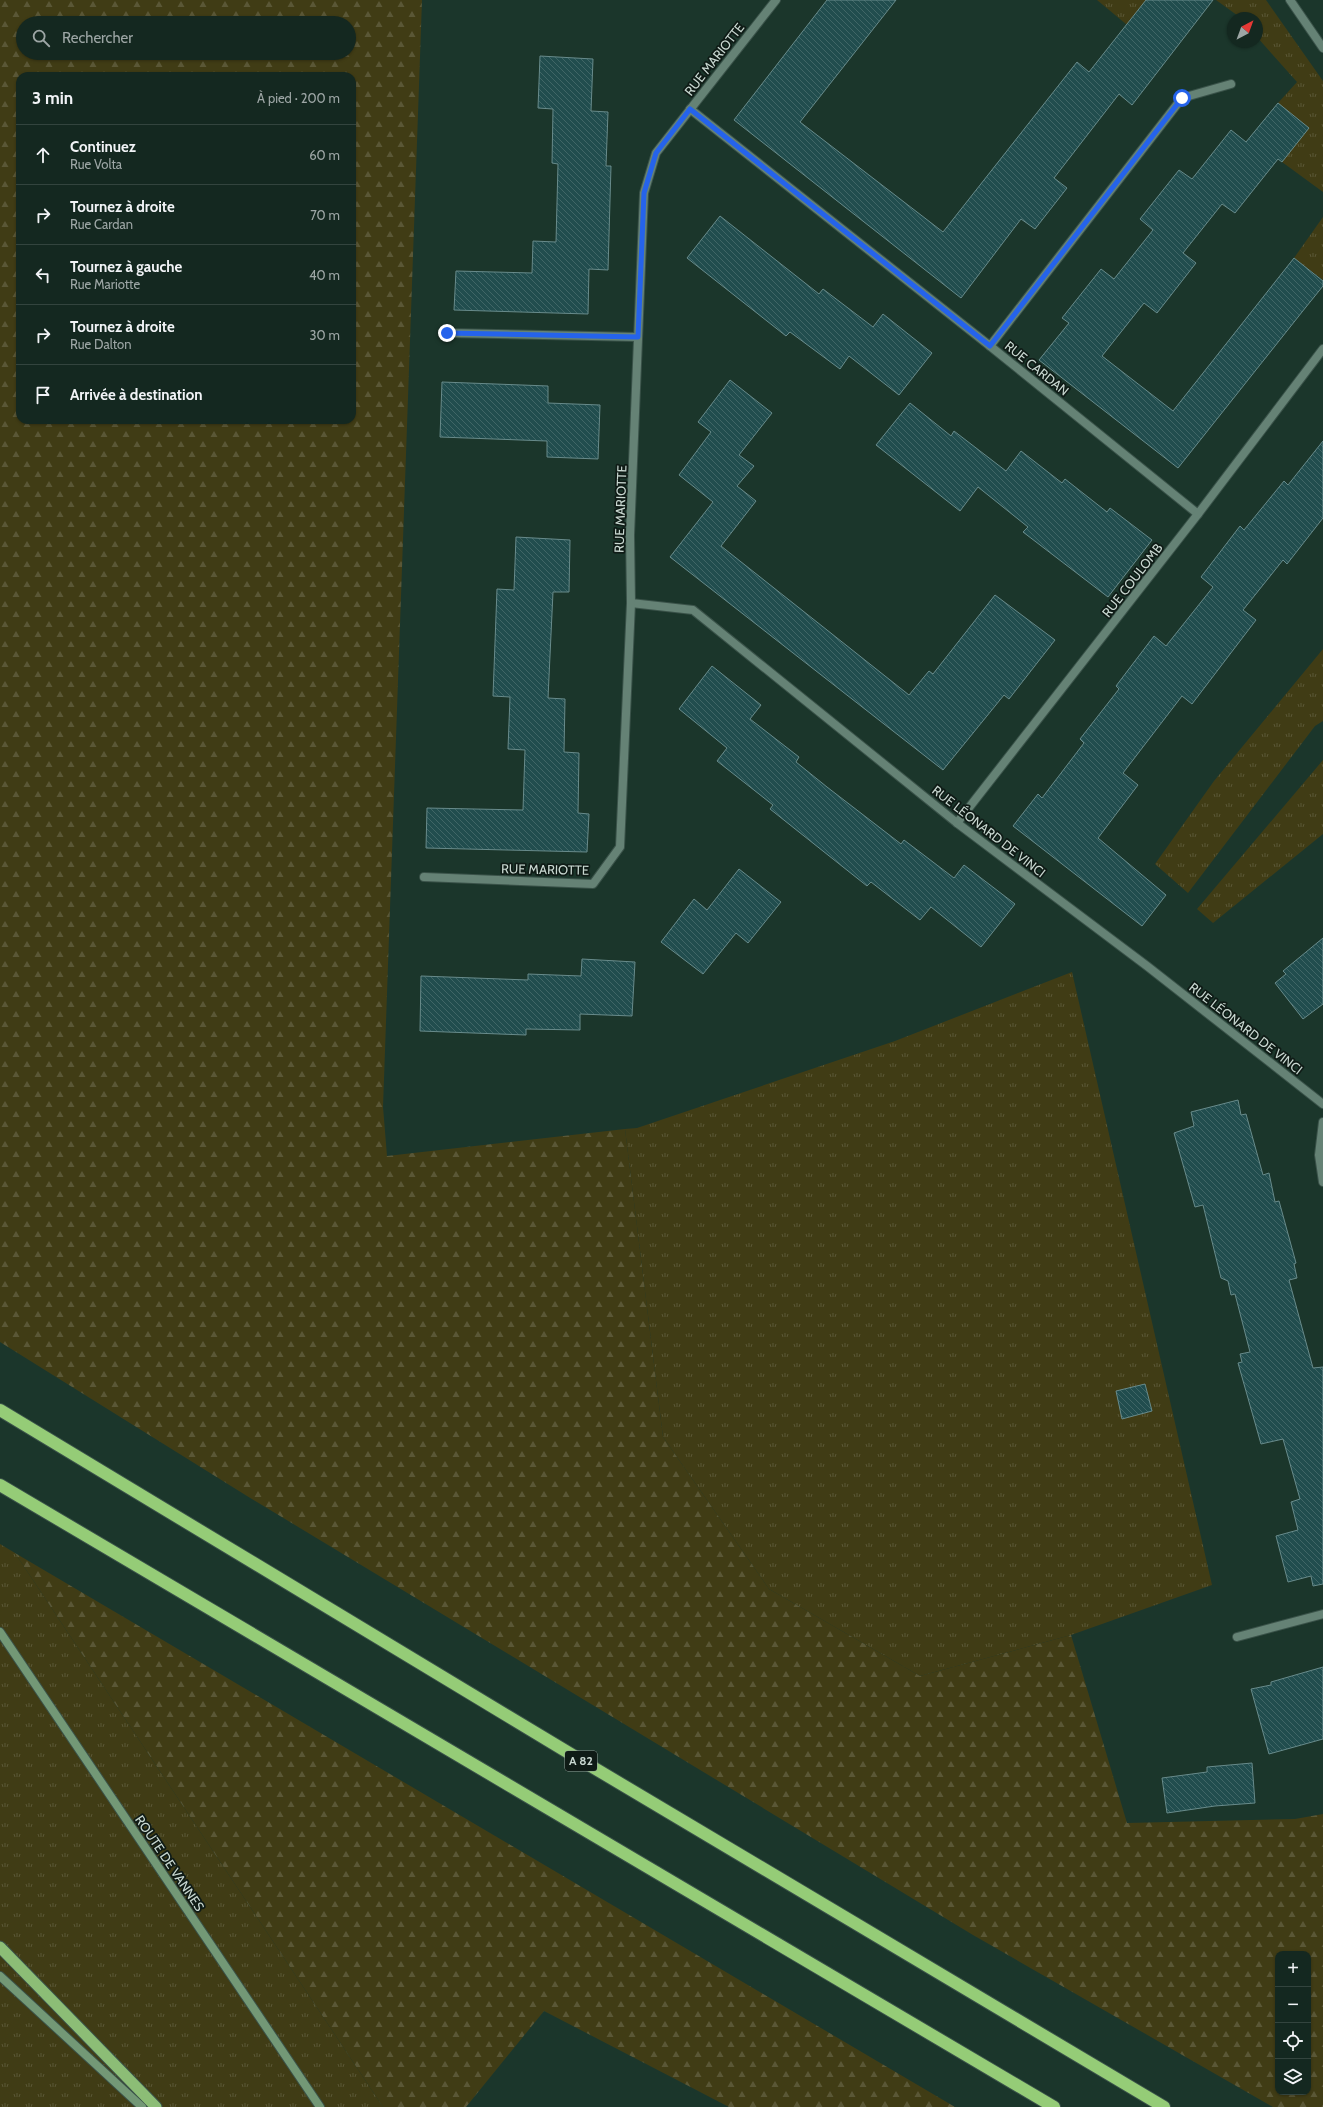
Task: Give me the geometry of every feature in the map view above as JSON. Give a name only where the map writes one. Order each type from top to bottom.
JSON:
[{"type":"highway","name":"A 82","points":[[0,1410],[574,1756],[1164,2107]]},
{"type":"highway","points":[[0,1485],[1054,2107]]},
{"type":"highway","points":[[0,1947],[156,2107]]},
{"type":"main road","name":"ROUTE DE VANNES","points":[[0,1632],[320,2107]]},
{"type":"main road","points":[[0,1976],[142,2107]]},
{"type":"street","name":"RUE MARIOTTE","points":[[424,877],[593,884],[620,847],[631,603],[630,536],[644,193],[656,153],[776,0]]},
{"type":"street","points":[[1290,0],[1323,48]]},
{"type":"street","points":[[990,346],[1182,98],[1231,84]]},
{"type":"street","name":"RUE CARDAN","points":[[690,109],[990,346],[1198,514]]},
{"type":"street","points":[[447,333],[638,337]]},
{"type":"street","name":"RUE COULOMB","points":[[957,823],[1198,514],[1323,349]]},
{"type":"street","name":"RUE LÉONARD DE VINCI","points":[[631,603],[693,610],[957,823],[1147,966],[1323,1104]]},
{"type":"street","points":[[1323,1122],[1319,1155],[1323,1182]]},
{"type":"street","points":[[1237,1637],[1323,1614]]},
{"type":"green space","points":[[0,0],[422,0],[383,1107],[387,1156],[625,1129],[663,1437],[769,1589],[920,1676],[1071,1635],[1127,1823],[1295,1819],[1323,1814],[1323,2107],[1273,2107],[973,1935],[247,1496],[0,1342]]},
{"type":"green space","points":[[1097,0],[1164,0],[1138,34]]},
{"type":"green space","points":[[1216,0],[1266,0],[1323,81],[1323,192],[1282,162],[1278,103],[1297,82],[1263,44],[1263,12],[1233,12]]},
{"type":"green space","points":[[1323,217],[1323,280],[1294,258]]},
{"type":"green space","points":[[1323,649],[1323,721],[1315,726],[1188,893],[1155,864],[1214,781]]},
{"type":"green space","points":[[1323,760],[1323,834],[1213,923],[1197,909]]},
{"type":"green space","points":[[1072,972],[1212,1585],[1071,1635],[920,1676],[769,1589],[663,1437],[625,1129],[637,1128],[895,1041]]},
{"type":"green space","points":[[0,1544],[15,1553],[383,2107],[0,2107]]},
{"type":"green space","points":[[15,1553],[955,2107],[729,2107],[544,2011],[466,2107],[383,2107]]},
{"type":"building","points":[[827,0],[896,0],[800,122],[943,232],[1077,62],[1089,72],[1146,0],[1213,0],[1132,105],[1119,94],[1054,178],[1067,188],[1035,229],[1021,219],[961,298],[734,120]]},
{"type":"building","points":[[540,56],[593,59],[591,111],[608,112],[606,166],[611,166],[608,270],[589,269],[588,314],[454,310],[456,271],[532,273],[533,241],[556,242],[558,164],[552,163],[553,109],[538,108]]},
{"type":"building","points":[[1278,103],[1309,128],[1282,162],[1278,159],[1235,213],[1222,204],[1183,253],[1196,263],[1157,313],[1144,303],[1102,356],[1173,411],[1294,258],[1323,281],[1323,286],[1178,468],[1039,360],[1069,323],[1062,318],[1101,269],[1114,279],[1153,230],[1140,219],[1179,170],[1192,179],[1231,130],[1246,142]]},
{"type":"building","points":[[720,216],[819,294],[823,289],[873,327],[883,314],[932,353],[899,395],[849,356],[840,369],[790,332],[786,336],[687,258]]},
{"type":"building","points":[[730,380],[772,413],[739,455],[754,466],[737,486],[756,501],[721,546],[909,695],[929,671],[933,674],[995,595],[1055,640],[1009,699],[1004,695],[943,770],[670,557],[713,502],[679,475],[711,432],[698,422]]},
{"type":"building","points":[[442,382],[548,386],[548,403],[600,405],[598,459],[547,457],[547,441],[440,437]]},
{"type":"building","points":[[910,403],[951,436],[954,431],[1006,471],[1021,451],[1062,483],[1065,479],[1107,512],[1110,508],[1152,540],[1108,597],[1023,532],[1028,527],[978,487],[960,511],[876,445]]},
{"type":"building","points":[[1323,441],[1323,518],[1287,564],[1283,560],[1243,610],[1256,620],[1192,704],[1182,696],[1123,773],[1138,785],[1098,838],[1166,895],[1142,926],[1013,826],[1038,794],[1042,798],[1084,743],[1080,739],[1119,689],[1116,686],[1154,636],[1166,646],[1213,587],[1201,577],[1240,526],[1244,530],[1284,481],[1288,485]]},
{"type":"building","points":[[516,537],[570,540],[569,592],[553,592],[548,698],[565,699],[564,752],[579,753],[578,813],[589,814],[587,852],[426,848],[427,808],[523,810],[525,750],[508,749],[510,697],[493,696],[497,589],[514,590]]},
{"type":"building","points":[[712,666],[761,705],[750,719],[799,757],[796,762],[827,787],[901,844],[904,840],[954,878],[964,865],[1015,904],[981,947],[931,907],[920,920],[871,882],[867,886],[770,809],[773,805],[717,761],[727,748],[679,709]]},
{"type":"building","points":[[739,869],[781,902],[748,943],[736,933],[703,974],[661,942],[694,899],[707,910]]},
{"type":"building","points":[[1323,938],[1323,1004],[1303,1019],[1275,983],[1286,974],[1283,971]]},
{"type":"building","points":[[582,959],[635,962],[632,1016],[580,1014],[580,1030],[526,1029],[526,1035],[420,1031],[421,976],[528,980],[528,974],[581,976]]},
{"type":"building","points":[[1238,1100],[1241,1115],[1246,1114],[1263,1175],[1269,1173],[1275,1202],[1279,1201],[1296,1263],[1294,1264],[1297,1278],[1289,1280],[1313,1368],[1323,1367],[1323,1584],[1313,1586],[1311,1576],[1288,1582],[1276,1536],[1298,1530],[1291,1502],[1300,1499],[1283,1439],[1261,1444],[1238,1363],[1242,1362],[1240,1354],[1250,1352],[1235,1294],[1231,1295],[1228,1281],[1221,1278],[1203,1205],[1195,1207],[1174,1133],[1194,1126],[1191,1112]]},
{"type":"building","points":[[1145,1384],[1152,1411],[1122,1419],[1116,1391]]},
{"type":"building","points":[[1323,1667],[1323,1739],[1269,1754],[1251,1689],[1271,1685],[1271,1682]]},
{"type":"building","points":[[1252,1763],[1255,1803],[1215,1806],[1167,1813],[1162,1778],[1207,1772],[1207,1767]]},
{"type":"route","points":[[447,333],[638,337],[644,193],[656,153],[690,109],[990,346],[1182,98]]}]
